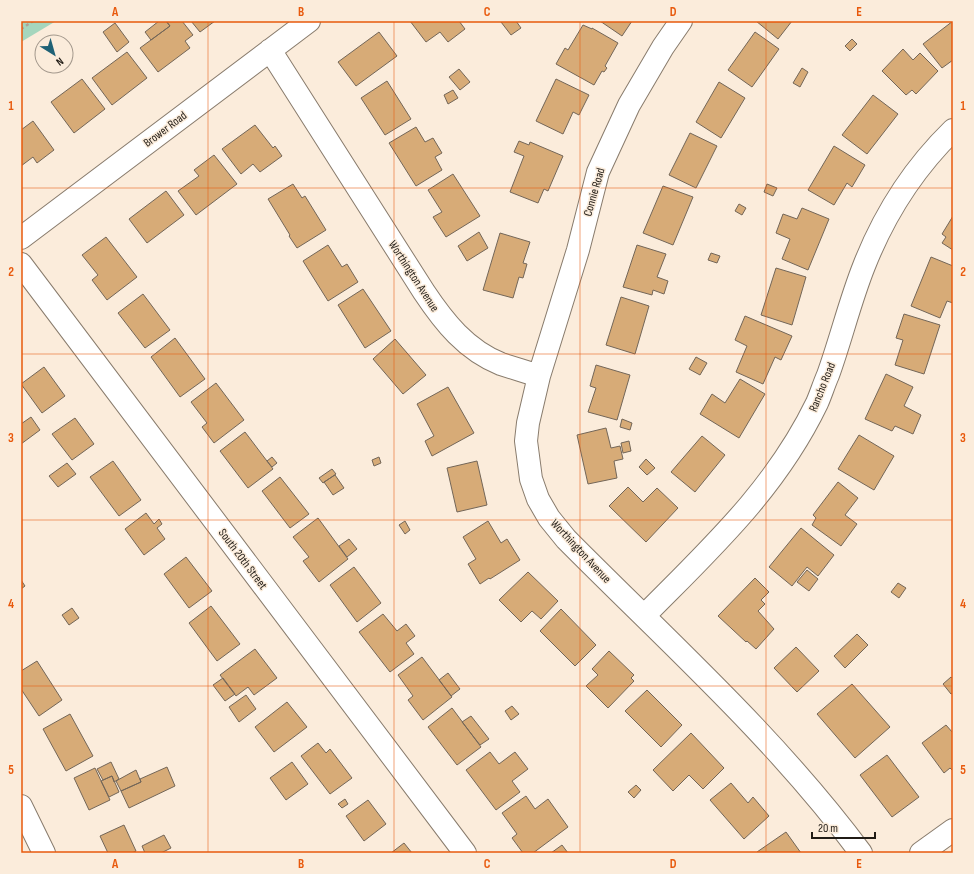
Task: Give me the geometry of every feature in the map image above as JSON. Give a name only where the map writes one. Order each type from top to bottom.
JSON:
[{"type":"street","name":"Brower Road","points":[[21,238],[309,21]]},
{"type":"street","name":"Connie Road","points":[[539,376],[578,250],[598,172],[630,105],[663,47],[681,21]]},
{"type":"street","name":"Worthington Avenue","points":[[270,50],[424,292],[451,329],[465,343],[482,354],[500,363],[539,376],[528,423],[526,441],[530,479],[538,499],[549,518],[566,539],[741,712],[815,794],[861,853]]},
{"type":"street","name":"Rancho Road","points":[[644,616],[739,518],[758,496],[805,426],[818,402],[864,266],[885,218],[910,179],[939,144],[953,130]]},
{"type":"street","name":"South 20th Street","points":[[21,264],[465,853]]},
{"type":"street","points":[[21,806],[44,853]]},
{"type":"street","points":[[921,853],[953,830]]},
{"type":"path","points":[[21,29],[33,21]]},
{"type":"green space","points":[[21,21],[56,21],[34,34],[21,42]]},
{"type":"building","points":[[159,21],[166,21],[170,26],[151,40],[145,32]]},
{"type":"building","points":[[166,21],[182,21],[193,35],[185,41],[190,48],[158,72],[140,48],[170,26]]},
{"type":"building","points":[[191,21],[215,21],[200,32]]},
{"type":"building","points":[[410,21],[459,21],[465,29],[448,42],[440,32],[426,42]]},
{"type":"building","points":[[516,21],[521,28],[511,35],[501,22]]},
{"type":"building","points":[[600,21],[632,21],[622,36]]},
{"type":"building","points":[[756,21],[792,21],[778,39]]},
{"type":"building","points":[[953,21],[953,60],[942,68],[923,44]]},
{"type":"building","points":[[115,23],[129,42],[117,52],[103,32]]},
{"type":"building","points":[[583,25],[592,28],[618,43],[605,66],[607,68],[604,72],[602,71],[594,85],[556,64],[565,48],[568,50]]},
{"type":"building","points":[[379,32],[397,56],[356,86],[338,62]]},
{"type":"building","points":[[755,32],[779,49],[752,87],[728,70]]},
{"type":"building","points":[[852,39],[857,44],[850,51],[845,46]]},
{"type":"building","points":[[903,49],[913,60],[920,53],[938,71],[916,94],[912,90],[906,95],[882,71]]},
{"type":"building","points":[[127,52],[147,78],[112,105],[92,78]]},
{"type":"building","points":[[802,68],[808,72],[800,87],[793,83]]},
{"type":"building","points":[[459,69],[470,82],[460,90],[449,77]]},
{"type":"building","points":[[82,79],[105,109],[74,133],[51,102]]},
{"type":"building","points":[[556,79],[589,95],[579,115],[573,112],[563,134],[536,121]]},
{"type":"building","points":[[387,81],[411,119],[385,135],[361,98]]},
{"type":"building","points":[[719,82],[745,98],[721,138],[696,122]]},
{"type":"building","points":[[453,90],[458,98],[448,104],[444,95]]},
{"type":"building","points":[[873,95],[898,114],[867,154],[842,135]]},
{"type":"building","points":[[33,121],[54,150],[37,163],[33,157],[21,166],[21,130]]},
{"type":"building","points":[[255,125],[273,148],[275,146],[282,156],[260,172],[253,164],[241,174],[222,149]]},
{"type":"building","points":[[416,127],[425,142],[433,138],[442,153],[435,157],[442,170],[416,186],[389,143]]},
{"type":"building","points":[[690,133],[717,146],[696,188],[669,175]]},
{"type":"building","points":[[519,141],[529,145],[530,142],[563,156],[548,191],[544,189],[538,203],[510,192],[524,156],[514,152]]},
{"type":"building","points":[[834,146],[865,165],[852,187],[847,183],[834,205],[808,190]]},
{"type":"building","points":[[214,155],[237,184],[196,215],[178,191],[199,176],[194,170]]},
{"type":"building","points":[[453,174],[480,216],[446,237],[433,217],[442,212],[428,190]]},
{"type":"building","points":[[293,184],[302,198],[305,196],[326,230],[297,248],[268,199]]},
{"type":"building","points":[[767,184],[777,188],[773,196],[764,192]]},
{"type":"building","points":[[663,186],[693,197],[673,245],[643,233]]},
{"type":"building","points":[[166,191],[184,215],[147,243],[129,219]]},
{"type":"building","points":[[739,204],[746,208],[742,215],[735,211]]},
{"type":"building","points":[[802,208],[829,219],[808,270],[782,259],[790,239],[776,233],[783,214],[797,219]]},
{"type":"building","points":[[953,216],[953,250],[942,243],[946,237],[942,234]]},
{"type":"building","points":[[479,232],[488,248],[467,261],[458,246]]},
{"type":"building","points":[[500,233],[530,242],[523,263],[527,264],[523,278],[519,277],[513,298],[483,290]]},
{"type":"building","points":[[106,237],[137,277],[107,300],[92,280],[98,275],[82,255]]},
{"type":"building","points":[[328,245],[342,267],[347,264],[358,282],[328,301],[303,261]]},
{"type":"building","points":[[637,245],[666,254],[657,277],[668,281],[664,294],[653,290],[652,295],[623,287]]},
{"type":"building","points":[[711,253],[720,256],[717,263],[708,260]]},
{"type":"building","points":[[931,257],[953,266],[953,303],[947,301],[940,318],[911,306]]},
{"type":"building","points":[[776,268],[806,277],[792,325],[761,315]]},
{"type":"building","points":[[363,289],[391,331],[365,348],[338,305]]},
{"type":"building","points":[[143,294],[170,330],[145,348],[118,313]]},
{"type":"building","points":[[621,297],[649,306],[635,354],[606,345]]},
{"type":"building","points":[[904,314],[940,325],[924,374],[895,365],[903,340],[896,338]]},
{"type":"building","points":[[745,316],[792,336],[781,360],[775,357],[763,384],[736,372],[747,346],[735,340]]},
{"type":"building","points":[[175,338],[205,379],[180,397],[151,357]]},
{"type":"building","points":[[395,339],[426,375],[403,394],[373,359]]},
{"type":"building","points":[[696,357],[707,363],[700,375],[689,369]]},
{"type":"building","points":[[596,365],[630,375],[617,420],[588,412],[596,388],[590,386]]},
{"type":"building","points":[[44,367],[65,396],[42,413],[21,384]]},
{"type":"building","points":[[886,374],[913,387],[904,406],[921,415],[913,434],[895,426],[892,431],[865,419]]},
{"type":"building","points":[[740,379],[765,394],[739,438],[700,414],[712,394],[725,403]]},
{"type":"building","points":[[216,383],[244,420],[214,443],[202,427],[207,423],[191,402]]},
{"type":"building","points":[[448,387],[474,433],[432,456],[425,441],[434,436],[417,404]]},
{"type":"building","points":[[31,417],[40,430],[21,444],[21,424]]},
{"type":"building","points":[[75,418],[94,444],[72,460],[52,434]]},
{"type":"building","points":[[622,419],[632,423],[630,430],[620,427]]},
{"type":"building","points":[[606,428],[611,448],[620,446],[623,459],[614,461],[617,478],[588,484],[577,435]]},
{"type":"building","points":[[245,432],[273,469],[248,488],[220,451]]},
{"type":"building","points":[[859,435],[894,456],[874,490],[838,469]]},
{"type":"building","points":[[702,436],[725,455],[695,492],[671,472]]},
{"type":"building","points":[[629,441],[631,451],[623,453],[621,443]]},
{"type":"building","points":[[272,457],[277,463],[272,467],[267,461]]},
{"type":"building","points":[[379,457],[381,463],[374,466],[372,460]]},
{"type":"building","points":[[646,459],[655,468],[647,475],[639,467]]},
{"type":"building","points":[[113,461],[141,500],[119,516],[90,477]]},
{"type":"building","points":[[477,461],[487,505],[457,512],[447,468]]},
{"type":"building","points":[[67,463],[76,474],[58,487],[49,476]]},
{"type":"building","points":[[332,469],[336,474],[323,483],[319,478]]},
{"type":"building","points":[[335,475],[344,488],[333,495],[324,482]]},
{"type":"building","points":[[280,477],[309,514],[290,528],[262,491]]},
{"type":"building","points":[[838,482],[858,498],[845,515],[857,524],[841,546],[812,525],[816,518],[813,515]]},
{"type":"building","points":[[628,487],[643,502],[657,488],[678,508],[646,542],[609,506]]},
{"type":"building","points":[[146,513],[154,524],[159,519],[162,524],[157,528],[165,539],[144,555],[125,529]]},
{"type":"building","points":[[318,518],[348,559],[319,582],[303,561],[309,557],[293,537]]},
{"type":"building","points":[[405,521],[410,530],[405,534],[399,525]]},
{"type":"building","points":[[488,521],[501,543],[507,539],[520,560],[480,584],[468,564],[476,559],[463,537]]},
{"type":"building","points":[[801,528],[834,555],[818,576],[807,567],[792,586],[769,567]]},
{"type":"building","points":[[349,539],[357,549],[347,557],[339,546]]},
{"type":"building","points":[[186,557],[212,591],[189,608],[164,574]]},
{"type":"building","points":[[354,567],[381,603],[357,622],[330,585]]},
{"type":"building","points":[[807,570],[818,579],[809,591],[797,582]]},
{"type":"building","points":[[528,572],[558,601],[541,619],[532,611],[521,622],[499,600]]},
{"type":"building","points":[[755,578],[769,592],[761,600],[765,604],[758,611],[774,629],[756,649],[747,641],[746,642],[718,616]]},
{"type":"building","points":[[21,580],[25,586],[21,589]]},
{"type":"building","points":[[898,583],[906,588],[899,598],[891,592]]},
{"type":"building","points":[[211,606],[240,644],[217,661],[189,623]]},
{"type":"building","points":[[72,608],[79,618],[69,625],[62,615]]},
{"type":"building","points":[[561,609],[596,645],[575,666],[540,631]]},
{"type":"building","points":[[383,614],[397,631],[406,624],[415,636],[406,643],[414,654],[390,672],[359,632]]},
{"type":"building","points":[[857,634],[868,645],[845,668],[834,656]]},
{"type":"building","points":[[796,647],[819,671],[797,692],[774,668]]},
{"type":"building","points":[[255,649],[277,678],[254,695],[248,687],[236,696],[220,675]]},
{"type":"building","points":[[609,651],[634,675],[631,678],[634,681],[608,708],[586,686],[598,675],[592,669]]},
{"type":"building","points":[[422,657],[452,697],[423,720],[408,700],[413,696],[398,675]]},
{"type":"building","points":[[37,661],[62,700],[39,716],[21,689],[21,671]]},
{"type":"building","points":[[448,673],[460,689],[451,696],[439,680]]},
{"type":"building","points":[[951,677],[953,679],[953,693],[951,694],[943,684]]},
{"type":"building","points":[[223,678],[235,694],[225,701],[213,685]]},
{"type":"building","points":[[852,684],[890,727],[855,758],[817,714]]},
{"type":"building","points":[[647,690],[682,725],[661,747],[625,711]]},
{"type":"building","points":[[246,695],[256,709],[239,722],[229,707]]},
{"type":"building","points":[[287,702],[307,727],[274,752],[255,727]]},
{"type":"building","points":[[512,706],[519,714],[511,720],[505,711]]},
{"type":"building","points":[[452,708],[481,747],[457,765],[428,727]]},
{"type":"building","points":[[70,714],[93,756],[66,771],[43,729]]},
{"type":"building","points":[[471,716],[489,739],[480,745],[462,722]]},
{"type":"building","points":[[946,725],[953,733],[953,771],[950,768],[944,773],[922,743]]},
{"type":"building","points":[[691,733],[724,768],[703,789],[689,775],[673,791],[653,770]]},
{"type":"building","points":[[318,743],[326,753],[330,749],[352,778],[330,794],[301,756]]},
{"type":"building","points":[[490,752],[499,764],[515,752],[528,769],[512,781],[520,792],[496,810],[466,770]]},
{"type":"building","points":[[887,755],[919,797],[892,817],[860,775]]},
{"type":"building","points":[[111,762],[119,779],[114,782],[112,776],[103,780],[97,769]]},
{"type":"building","points":[[292,762],[308,784],[286,800],[270,778]]},
{"type":"building","points":[[167,767],[175,786],[129,808],[121,791],[141,782],[140,779]]},
{"type":"building","points":[[95,768],[110,800],[89,810],[74,778]]},
{"type":"building","points":[[136,770],[141,782],[121,791],[116,781]]},
{"type":"building","points":[[112,776],[119,792],[109,797],[101,781]]},
{"type":"building","points":[[731,783],[748,803],[753,797],[769,816],[744,839],[710,800]]},
{"type":"building","points":[[636,785],[641,790],[634,798],[628,792]]},
{"type":"building","points":[[526,796],[535,809],[548,799],[568,827],[533,853],[523,853],[512,838],[517,834],[502,813]]},
{"type":"building","points":[[345,799],[348,804],[342,808],[338,804]]},
{"type":"building","points":[[368,800],[386,824],[364,841],[346,816]]},
{"type":"building","points":[[124,825],[136,851],[132,853],[108,853],[100,836]]},
{"type":"building","points":[[786,832],[801,853],[757,852]]},
{"type":"building","points":[[164,835],[171,848],[161,853],[145,853],[142,846]]},
{"type":"building","points":[[404,843],[412,853],[391,853]]},
{"type":"building","points":[[562,845],[568,853],[551,853]]}]
